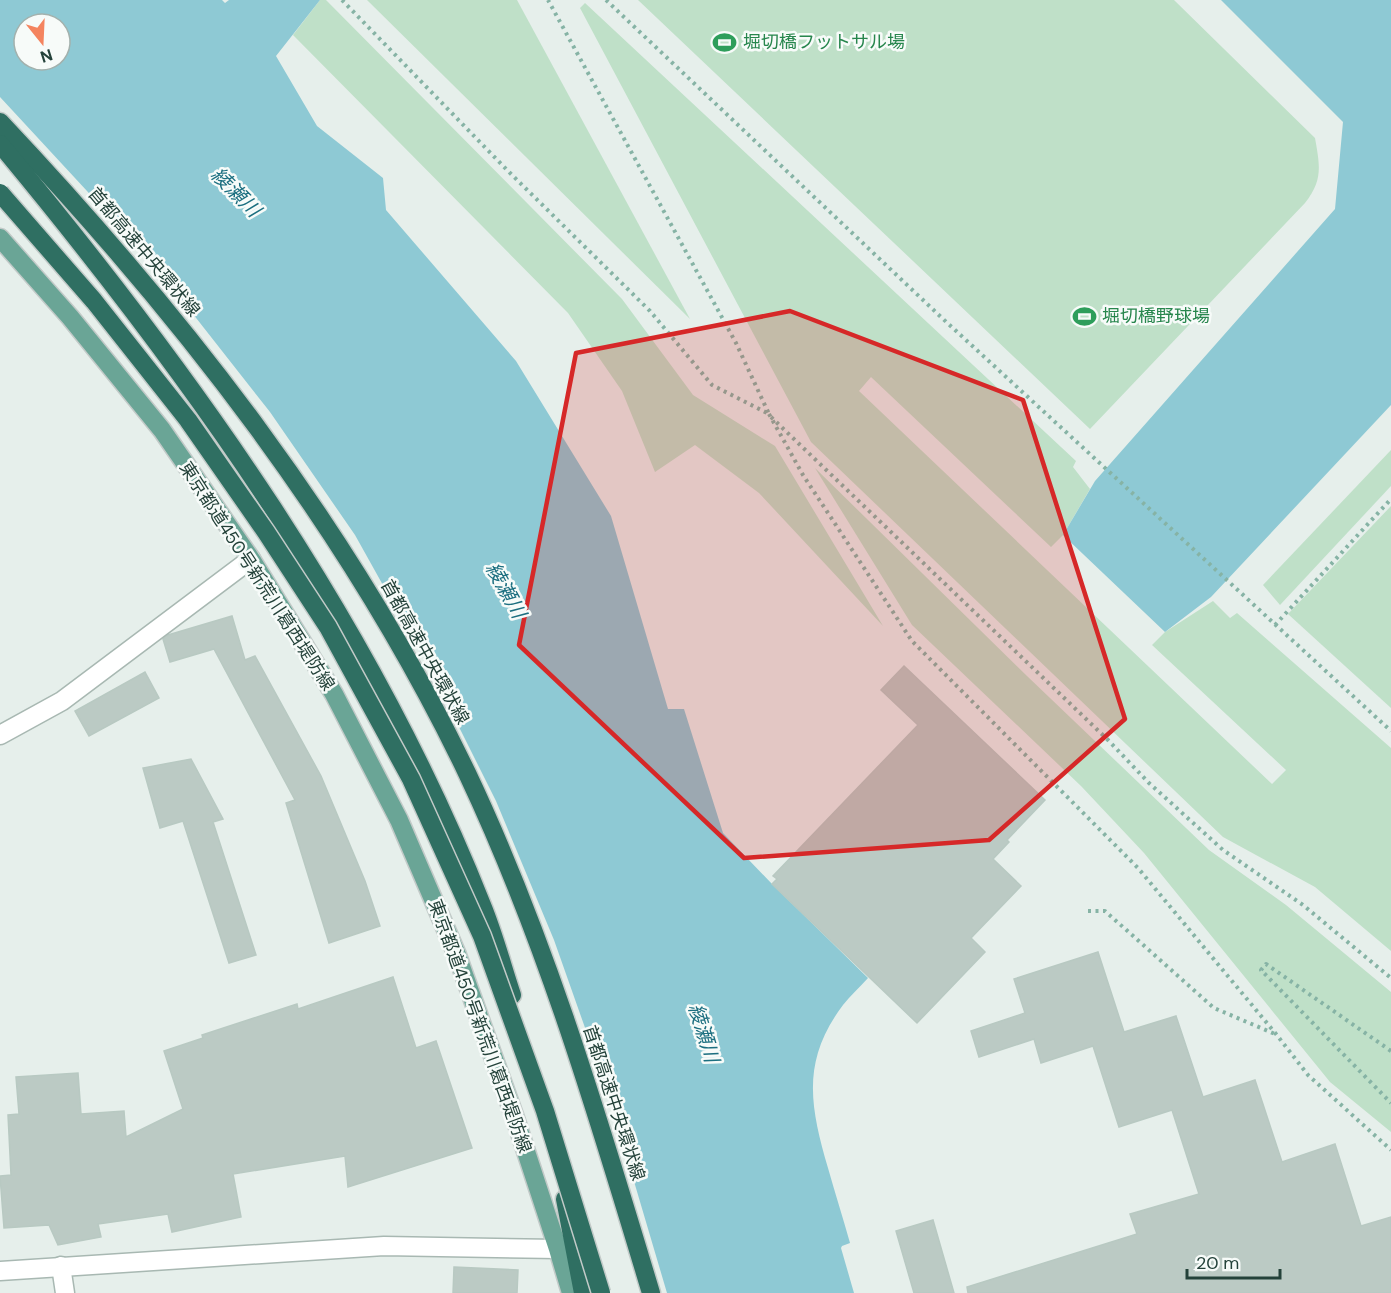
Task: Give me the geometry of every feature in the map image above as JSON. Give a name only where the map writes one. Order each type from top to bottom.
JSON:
[{"type":"highway","name":"首都高速中央環状線","points":[[0,122],[138,274],[230,390],[372,598],[424,690],[466,772],[505,858],[543,956],[590,1094],[651,1293]]},
{"type":"highway","points":[[0,144],[114,286],[247,469],[319,579],[381,688],[434,793],[483,906],[521,1023],[568,1211],[583,1293]]},
{"type":"highway","points":[[0,193],[94,301],[188,420],[266,532],[328,627],[411,779],[482,936],[545,1111],[600,1293]]},
{"type":"main road","name":"東京都道450号新荒川葛西堤防線","points":[[0,238],[70,317],[162,430],[251,559],[333,694],[399,820],[458,955],[571,1293]]},
{"type":"street","points":[[0,735],[62,701],[251,559]]},
{"type":"street","points":[[0,1271],[384,1246],[558,1249]]},
{"type":"street","points":[[61,1266],[65,1293]]},
{"type":"path","points":[[342,0],[508,171],[650,311],[712,385],[769,414],[1108,740],[1149,783],[1222,850],[1303,905],[1391,978]]},
{"type":"path","points":[[548,0],[736,343],[769,414],[803,475],[912,641],[1138,868],[1308,1075],[1391,1150]]},
{"type":"path","points":[[606,0],[1094,460],[1391,731]]},
{"type":"path","points":[[1275,625],[1391,499]]},
{"type":"path","points":[[1088,911],[1105,911],[1214,1008],[1276,1034]]},
{"type":"path","points":[[1391,1051],[1266,963],[1261,970],[1391,1102]]},
{"type":"highlighted area","points":[[790,311],[1023,400],[1125,719],[989,840],[744,858],[519,645],[576,353]]},
{"type":"green space","points":[[320,0],[326,0],[622,299],[693,395],[775,446],[883,626],[759,493],[695,445],[655,472],[622,391],[568,313],[293,35]]},
{"type":"green space","points":[[367,0],[517,0],[690,319]]},
{"type":"green space","name":"堀切橋野球場","points":[[638,0],[1174,0],[1315,138],[1319,165],[1317,180],[1305,203],[1090,429]]},
{"type":"green space","points":[[585,3],[1076,461],[1073,467],[1090,489],[1063,535],[1051,547],[871,377],[859,391],[1272,784],[1286,770],[1152,645],[1165,632],[1213,601],[1230,618],[1237,613],[1391,748],[1391,951],[1315,887],[1223,837],[811,442],[580,8]]},
{"type":"green space","points":[[1391,450],[1391,486],[1280,605],[1263,585]]},
{"type":"green space","points":[[815,468],[1209,850],[1286,905],[1391,992],[1391,1132],[1330,1082],[1144,853],[1081,786],[912,625]]},
{"type":"green space","points":[[1391,506],[1391,708],[1288,614]]},
{"type":"water","name":"綾瀬川","points":[[0,0],[222,0],[225,3],[229,0],[320,0],[276,56],[317,126],[383,178],[386,210],[516,361],[611,516],[668,709],[684,709],[723,833],[868,978],[843,1005],[820,1045],[813,1084],[817,1124],[850,1243],[841,1248],[854,1293],[667,1293],[607,1090],[554,940],[496,801],[432,673],[355,535],[270,412],[149,258],[0,97]]},
{"type":"water","points":[[1221,0],[1391,0],[1391,405],[1211,597],[1165,632],[1063,535],[1095,481],[1335,209],[1343,122]]},
{"type":"building","points":[[232,616],[245,660],[255,656],[321,776],[365,881],[380,926],[329,943],[286,803],[295,800],[214,649],[170,662],[163,639],[168,635]]},
{"type":"building","points":[[904,666],[1045,800],[1007,840],[1009,842],[993,859],[1021,886],[971,938],[985,952],[917,1023],[772,884],[777,879],[773,876],[918,725],[881,690]]},
{"type":"building","points":[[145,672],[159,698],[89,736],[75,711]]},
{"type":"building","points":[[191,759],[223,819],[213,822],[256,955],[229,963],[183,821],[160,828],[143,768]]},
{"type":"building","points":[[1098,952],[1124,1032],[1176,1016],[1203,1097],[1255,1080],[1282,1162],[1335,1144],[1361,1226],[1391,1217],[1391,1293],[968,1293],[967,1287],[1137,1234],[1130,1214],[1199,1194],[1172,1110],[1119,1127],[1093,1046],[1041,1063],[1034,1039],[979,1057],[971,1031],[1025,1013],[1014,979]]},
{"type":"building","points":[[393,977],[416,1048],[436,1041],[472,1148],[348,1187],[345,1156],[233,1174],[241,1217],[172,1232],[168,1214],[98,1224],[101,1237],[58,1245],[49,1225],[4,1228],[0,1176],[11,1175],[8,1115],[19,1114],[16,1077],[78,1073],[81,1114],[124,1111],[126,1137],[183,1109],[164,1051],[203,1038],[202,1035],[297,1004],[298,1009]]},
{"type":"building","points":[[933,1220],[954,1293],[914,1293],[896,1231]]},
{"type":"building","points":[[454,1267],[518,1270],[517,1293],[453,1293]]},
{"type":"place","name":"堀切橋フットサル場","points":[[725,42]]},
{"type":"place","name":"堀切橋野球場","points":[[1084,316]]}]
